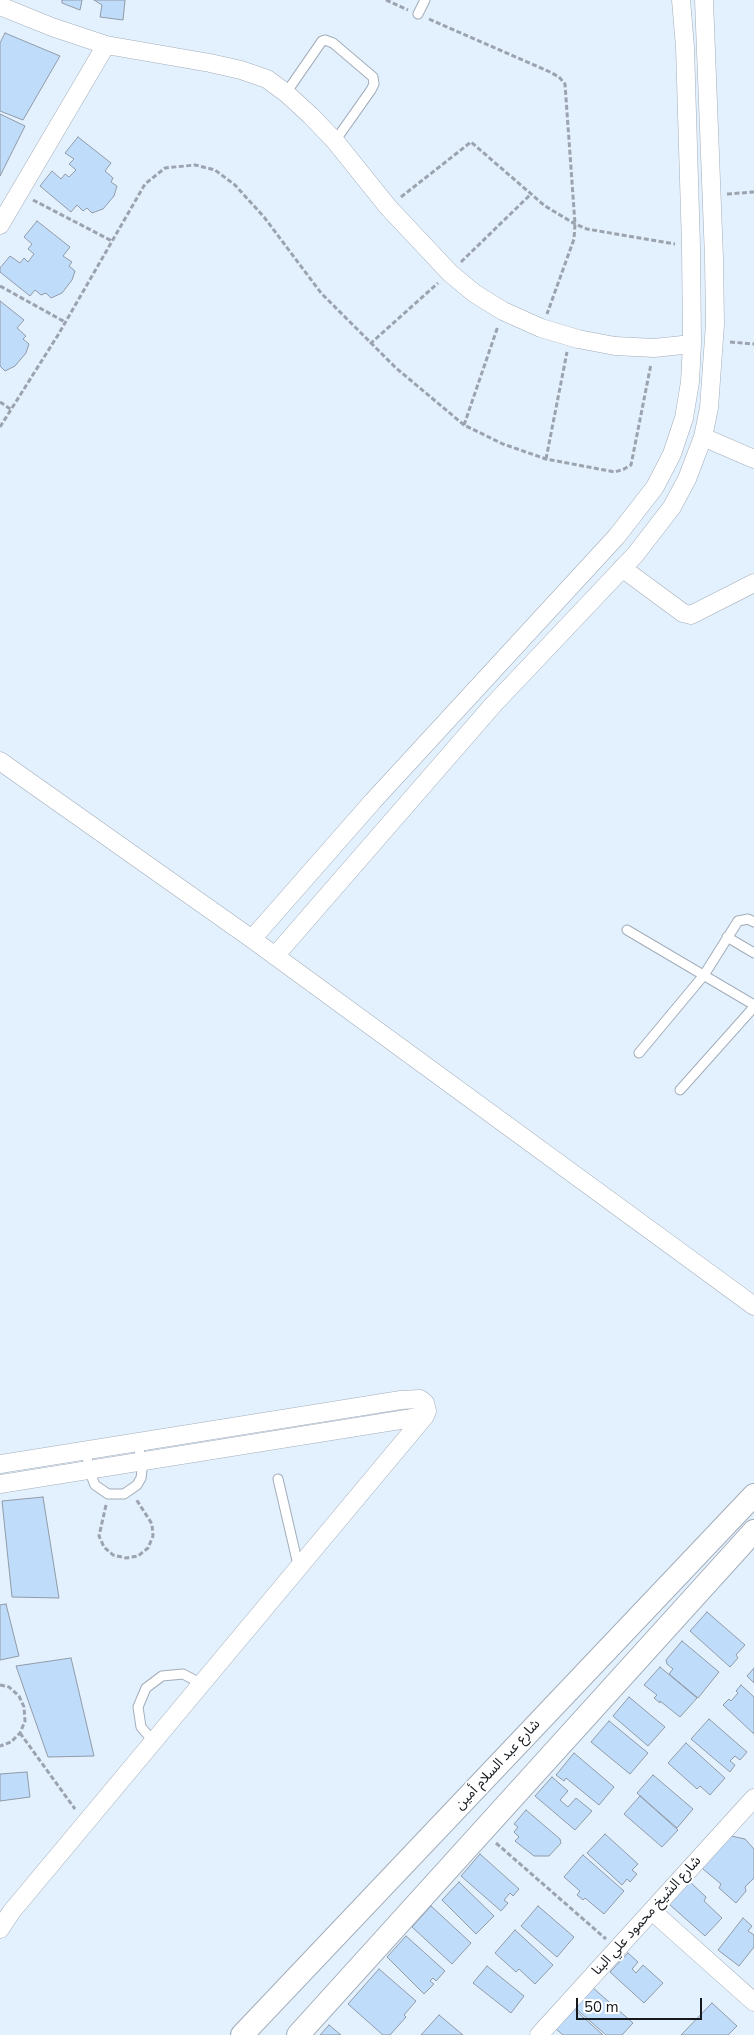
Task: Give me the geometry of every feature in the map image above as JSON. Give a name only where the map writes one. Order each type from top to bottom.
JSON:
[{"type":"street","points":[[252,939],[373,801],[630,522],[655,487],[672,454],[684,418],[690,382],[692,344],[691,246],[681,0]]},
{"type":"street","points":[[275,956],[487,712],[650,536],[672,507],[687,479],[703,437],[709,408],[714,341],[714,258],[704,0]]},
{"type":"street","points":[[0,6],[52,27],[106,45],[241,70],[268,79],[286,93],[335,142],[388,207],[450,273],[474,293],[503,311],[541,328],[570,337],[615,346],[654,348],[692,344]]},
{"type":"street","points":[[0,225],[106,45]]},
{"type":"street","points":[[684,47],[706,47]]},
{"type":"street","points":[[703,437],[754,459]]},
{"type":"street","points":[[630,522],[650,536]]},
{"type":"street","points":[[622,568],[683,613],[691,615],[754,583]]},
{"type":"street","points":[[0,761],[252,939],[754,1306]]},
{"type":"street","points":[[0,1464],[415,1398],[425,1403],[427,1410],[425,1416],[299,1569],[85,1824],[6,1909],[0,1929]]},
{"type":"street","points":[[0,1484],[425,1416]]},
{"type":"street","name":"شارع عبد السلام أمين","points":[[242,2035],[754,1495]]},
{"type":"street","points":[[298,2035],[754,1532]]},
{"type":"street","name":"شارع الشيخ محمود علي البنا","points":[[539,2035],[754,1798]]},
{"type":"street","points":[[652,1910],[754,2002]]},
{"type":"lane","points":[[418,14],[425,0]]},
{"type":"lane","points":[[286,93],[322,41],[325,40],[333,43],[373,77],[374,84],[371,90],[335,142]]},
{"type":"lane","points":[[639,1053],[704,975],[738,921],[748,919],[754,922]]},
{"type":"lane","points":[[627,930],[754,1006],[680,1090]]},
{"type":"lane","points":[[727,937],[754,953]]},
{"type":"lane","points":[[86,1450],[89,1470],[95,1485],[108,1494],[116,1496],[131,1491],[141,1478],[138,1441]]},
{"type":"lane","points":[[278,1479],[299,1569]]},
{"type":"lane","points":[[154,1742],[141,1727],[138,1707],[146,1688],[162,1676],[183,1674],[202,1684]]},
{"type":"path","points":[[386,0],[550,72],[559,77],[565,84],[575,224],[574,239],[541,328]]},
{"type":"path","points":[[388,207],[471,142],[545,206],[575,224],[586,229],[691,246]]},
{"type":"path","points":[[0,428],[65,322],[145,184],[165,168],[196,165],[215,170],[236,185],[264,217],[321,293],[370,344],[422,392],[464,425],[503,444],[546,459],[615,472],[624,469],[630,465],[654,348]]},
{"type":"path","points":[[19,192],[112,241]]},
{"type":"path","points":[[712,195],[754,192]]},
{"type":"path","points":[[0,286],[65,322]]},
{"type":"path","points":[[464,425],[503,311]]},
{"type":"path","points":[[546,459],[570,337]]},
{"type":"path","points":[[714,341],[754,344]]},
{"type":"path","points":[[0,402],[12,410]]},
{"type":"path","points":[[108,1494],[99,1536],[104,1547],[113,1555],[126,1558],[138,1556],[148,1548],[152,1536],[152,1524],[131,1491]]},
{"type":"path","points":[[0,1685],[9,1687],[19,1696],[24,1708],[25,1720],[20,1733],[11,1742],[0,1746]]},
{"type":"path","points":[[20,1733],[85,1824]]},
{"type":"path","points":[[483,1830],[617,1949]]},
{"type":"building","points":[[62,0],[82,0],[80,10],[62,3]]},
{"type":"building","points":[[94,0],[125,0],[123,20],[100,17],[102,5]]},
{"type":"building","points":[[5,33],[60,56],[23,120],[0,111],[0,43]]},
{"type":"building","points":[[0,114],[25,126],[0,176]]},
{"type":"building","points":[[78,137],[111,163],[105,171],[113,178],[111,182],[117,186],[114,196],[103,209],[92,213],[87,208],[83,211],[77,205],[71,212],[40,186],[52,171],[61,179],[65,174],[69,177],[76,170],[69,164],[74,159],[65,153]]},
{"type":"building","points":[[37,221],[70,247],[63,256],[72,262],[69,266],[75,271],[72,280],[62,293],[51,298],[46,293],[41,295],[35,290],[30,296],[0,272],[0,268],[10,256],[20,263],[24,258],[28,262],[34,254],[28,249],[32,244],[24,237]]},
{"type":"building","points":[[0,301],[24,320],[17,328],[26,336],[23,339],[29,344],[26,353],[15,366],[5,371],[0,366]]},
{"type":"building","points":[[43,1497],[59,1598],[12,1597],[2,1501]]},
{"type":"building","points":[[6,1604],[19,1656],[0,1660],[0,1605]]},
{"type":"building","points":[[707,1612],[745,1645],[736,1655],[738,1658],[730,1667],[690,1631]]},
{"type":"building","points":[[682,1641],[719,1672],[698,1698],[669,1674],[673,1669],[667,1664],[666,1660]]},
{"type":"building","points":[[71,1658],[94,1756],[48,1757],[16,1666]]},
{"type":"building","points":[[660,1667],[697,1698],[680,1717],[654,1698],[657,1695],[644,1685]]},
{"type":"building","points":[[754,1668],[754,1683],[747,1676]]},
{"type":"building","points":[[741,1685],[754,1697],[754,1734],[723,1705],[729,1699],[731,1701],[738,1693],[736,1691]]},
{"type":"building","points":[[629,1697],[665,1727],[648,1746],[613,1716]]},
{"type":"building","points":[[709,1719],[747,1752],[740,1760],[735,1756],[730,1761],[735,1765],[730,1772],[691,1739]]},
{"type":"building","points":[[609,1721],[648,1753],[630,1774],[591,1742]]},
{"type":"building","points":[[686,1743],[725,1778],[710,1795],[700,1786],[697,1789],[668,1763]]},
{"type":"building","points":[[574,1753],[614,1787],[599,1805],[566,1778],[564,1781],[556,1775]]},
{"type":"building","points":[[27,1772],[30,1797],[0,1801],[0,1774]]},
{"type":"building","points":[[653,1775],[693,1809],[677,1828],[637,1793]]},
{"type":"building","points":[[552,1777],[568,1791],[560,1800],[568,1807],[576,1798],[592,1811],[575,1830],[535,1796]]},
{"type":"building","points":[[640,1796],[678,1830],[662,1847],[624,1814]]},
{"type":"building","points":[[526,1810],[560,1839],[561,1843],[549,1856],[534,1856],[515,1841],[519,1837],[514,1832],[518,1827],[514,1824]]},
{"type":"building","points":[[605,1834],[638,1864],[632,1870],[637,1874],[630,1882],[627,1879],[622,1885],[587,1853]]},
{"type":"building","points":[[731,1836],[745,1839],[754,1849],[754,1878],[745,1887],[746,1891],[736,1903],[719,1888],[721,1884],[703,1869],[702,1865]]},
{"type":"building","points":[[480,1854],[519,1889],[513,1896],[510,1893],[504,1900],[508,1903],[501,1911],[461,1876]]},
{"type":"building","points":[[583,1855],[624,1891],[604,1914],[585,1898],[583,1900],[577,1895],[580,1891],[564,1877]]},
{"type":"building","points":[[688,1880],[706,1897],[704,1901],[722,1918],[705,1936],[669,1904]]},
{"type":"building","points":[[459,1882],[494,1916],[476,1934],[442,1900]]},
{"type":"building","points":[[431,1906],[471,1943],[452,1964],[412,1927]]},
{"type":"building","points":[[538,1906],[574,1937],[557,1957],[521,1926]]},
{"type":"building","points":[[743,1918],[752,1926],[748,1931],[754,1935],[754,1947],[739,1966],[718,1950]]},
{"type":"building","points":[[515,1930],[553,1965],[535,1984],[519,1969],[516,1972],[495,1953]]},
{"type":"building","points":[[406,1936],[445,1971],[436,1981],[433,1978],[430,1981],[434,1984],[424,1994],[387,1957]]},
{"type":"building","points":[[628,1953],[638,1962],[632,1969],[636,1973],[643,1965],[663,1983],[644,2003],[610,1972]]},
{"type":"building","points":[[487,1966],[524,1996],[511,2013],[473,1983]]},
{"type":"building","points":[[379,1969],[416,2001],[404,2015],[406,2017],[390,2035],[383,2035],[348,2004]]},
{"type":"building","points":[[592,1987],[633,2023],[622,2035],[606,2035],[574,2007]]},
{"type":"building","points":[[712,2003],[737,2026],[728,2035],[681,2035]]},
{"type":"building","points":[[574,2009],[603,2035],[563,2035],[556,2029]]},
{"type":"building","points":[[439,2015],[463,2035],[421,2035]]},
{"type":"building","points":[[329,2025],[341,2035],[320,2035]]}]
